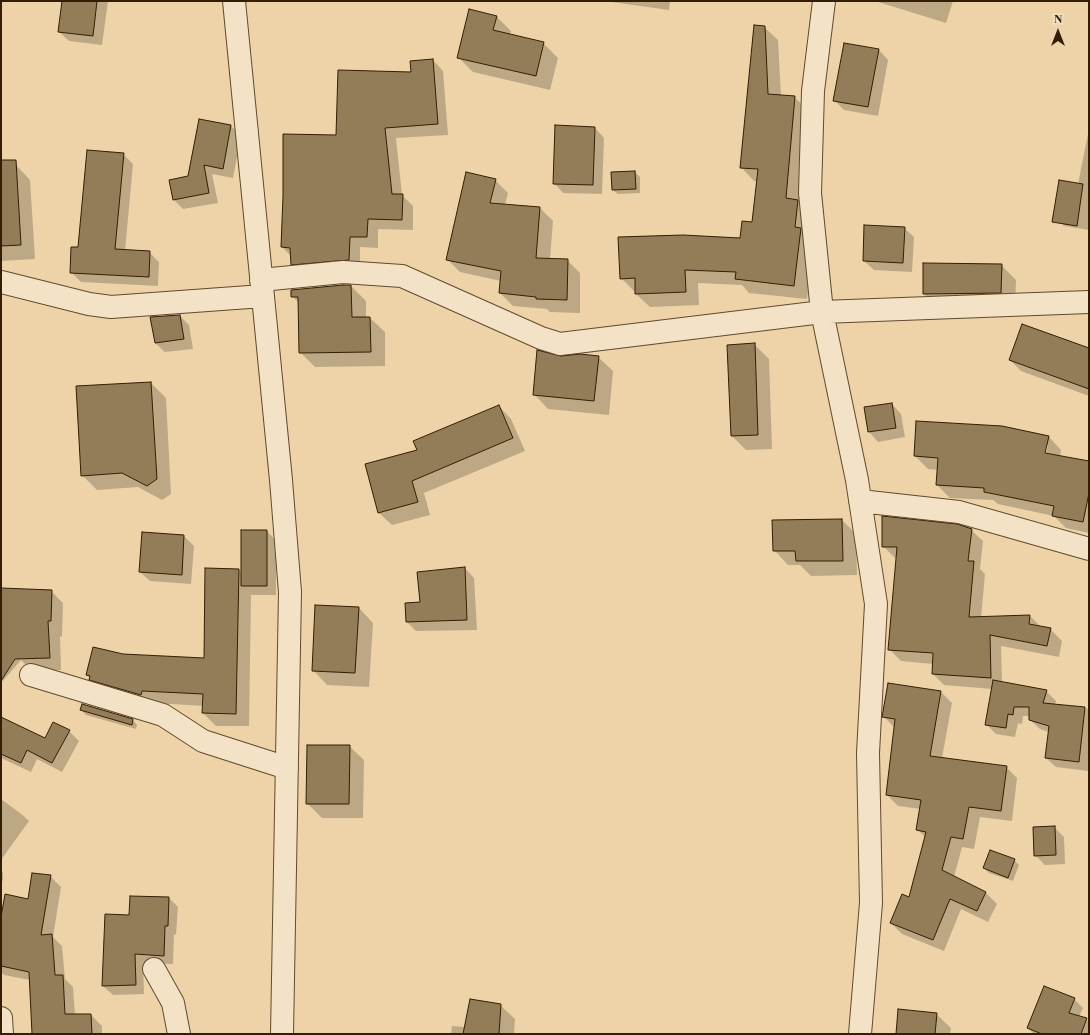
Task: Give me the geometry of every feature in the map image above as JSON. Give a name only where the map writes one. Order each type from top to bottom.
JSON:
[{"type":"street","points":[[234,1],[280,472],[290,592],[282,1034]]},
{"type":"street","points":[[824,1],[813,91],[810,193],[822,312],[857,480],[876,604],[868,753],[871,903],[860,1034]]},
{"type":"street","points":[[1,282],[89,304],[111,307],[262,288],[343,272],[402,276],[540,338],[560,344],[822,312],[1089,302]]},
{"type":"street","points":[[860,501],[959,512],[1089,549]]},
{"type":"street","points":[[31,675],[163,715],[203,741],[287,768]]},
{"type":"street","points":[[154,969],[173,1003],[179,1034]]},
{"type":"street","points":[[1,1018],[2,1034]]},
{"type":"building","points":[[62,1],[97,1],[93,36],[58,32]]},
{"type":"building","points":[[469,9],[497,16],[493,30],[544,42],[536,76],[457,58]]},
{"type":"building","points":[[754,25],[765,26],[768,94],[795,96],[786,198],[798,200],[795,227],[801,228],[794,286],[735,279],[736,272],[685,270],[686,292],[635,294],[635,278],[620,279],[618,237],[683,235],[740,238],[742,221],[752,222],[758,169],[740,168]]},
{"type":"building","points":[[844,43],[879,49],[868,107],[833,101]]},
{"type":"building","points":[[433,59],[438,124],[385,128],[392,194],[403,194],[402,220],[368,219],[367,237],[350,237],[349,260],[291,265],[290,248],[281,247],[283,134],[336,135],[338,70],[411,72],[410,61]]},
{"type":"building","points":[[199,119],[231,125],[223,169],[204,165],[209,193],[173,200],[169,180],[188,176]]},
{"type":"building","points":[[555,125],[595,127],[593,185],[553,184]]},
{"type":"building","points":[[87,150],[124,153],[115,249],[150,251],[149,277],[70,273],[71,247],[78,247]]},
{"type":"building","points":[[1,160],[16,160],[21,245],[1,246]]},
{"type":"building","points":[[635,171],[636,189],[612,190],[611,172]]},
{"type":"building","points":[[466,172],[496,179],[490,203],[540,207],[536,258],[568,259],[567,300],[536,299],[536,297],[499,293],[501,271],[446,260]]},
{"type":"building","points":[[1059,180],[1083,184],[1077,226],[1052,222]]},
{"type":"building","points":[[864,225],[905,227],[903,263],[863,261]]},
{"type":"building","points":[[923,263],[1002,264],[1001,293],[923,294]]},
{"type":"building","points":[[351,285],[352,317],[370,317],[371,352],[299,353],[298,297],[291,297],[291,290]]},
{"type":"building","points":[[180,315],[184,339],[155,343],[150,317]]},
{"type":"building","points":[[1022,324],[1089,348],[1089,389],[1009,360]]},
{"type":"building","points":[[755,343],[758,435],[731,436],[727,345]]},
{"type":"building","points":[[537,350],[561,356],[580,354],[599,356],[594,401],[533,395]]},
{"type":"building","points":[[151,382],[157,479],[147,486],[122,473],[81,476],[76,386]]},
{"type":"building","points":[[892,403],[896,428],[868,432],[864,407]]},
{"type":"building","points":[[499,405],[513,438],[412,481],[418,502],[378,513],[365,464],[417,450],[413,441]]},
{"type":"building","points":[[916,421],[1002,426],[1049,436],[1045,453],[1089,461],[1089,493],[1083,522],[1052,516],[1054,506],[984,492],[984,488],[936,485],[938,458],[914,456]]},
{"type":"building","points":[[882,516],[957,524],[972,529],[968,561],[974,561],[969,617],[1030,615],[1029,624],[1051,628],[1047,646],[990,635],[991,678],[932,674],[933,653],[888,650],[897,547],[882,547]]},
{"type":"building","points":[[842,519],[843,561],[796,561],[795,551],[773,551],[772,520]]},
{"type":"building","points":[[241,530],[267,530],[267,586],[241,586]]},
{"type":"building","points":[[142,532],[184,535],[182,575],[139,572]]},
{"type":"building","points":[[465,567],[467,620],[406,622],[405,603],[420,602],[417,572]]},
{"type":"building","points":[[205,568],[239,569],[236,714],[202,713],[203,694],[142,691],[141,695],[89,680],[90,676],[86,675],[93,647],[123,654],[204,658]]},
{"type":"building","points":[[1,588],[52,590],[51,621],[48,621],[50,658],[15,659],[1,681]]},
{"type":"building","points":[[315,605],[359,607],[355,673],[312,671]]},
{"type":"building","points":[[993,680],[1047,690],[1043,703],[1085,707],[1079,762],[1045,758],[1049,726],[1029,720],[1029,707],[1014,707],[1013,715],[1008,714],[1006,728],[985,725]]},
{"type":"building","points":[[888,683],[941,691],[930,756],[1007,766],[1001,811],[969,807],[963,839],[951,837],[942,870],[986,892],[977,911],[950,899],[933,940],[890,923],[902,894],[909,897],[926,832],[916,830],[921,800],[886,795],[895,719],[882,717]]},
{"type":"building","points":[[82,704],[133,719],[132,725],[80,710]]},
{"type":"building","points":[[1,717],[45,738],[53,722],[70,730],[52,763],[27,750],[21,763],[1,754]]},
{"type":"building","points":[[307,745],[350,745],[349,804],[306,804]]},
{"type":"building","points":[[1055,826],[1056,855],[1034,856],[1033,827]]},
{"type":"building","points":[[990,850],[1015,859],[1008,878],[983,868]]},
{"type":"building","points":[[32,873],[51,875],[41,935],[52,934],[55,975],[63,975],[65,1014],[91,1014],[92,1034],[32,1034],[29,972],[1,966],[1,917],[5,894],[28,899]]},
{"type":"building","points":[[130,896],[169,897],[168,926],[165,926],[164,956],[135,954],[136,985],[102,986],[105,914],[129,915]]},
{"type":"building","points":[[1044,986],[1075,998],[1069,1013],[1087,1018],[1081,1034],[1042,1034],[1027,1028]]},
{"type":"building","points":[[470,999],[501,1004],[499,1034],[463,1034]]},
{"type":"building","points":[[898,1009],[937,1013],[935,1034],[896,1034]]}]
